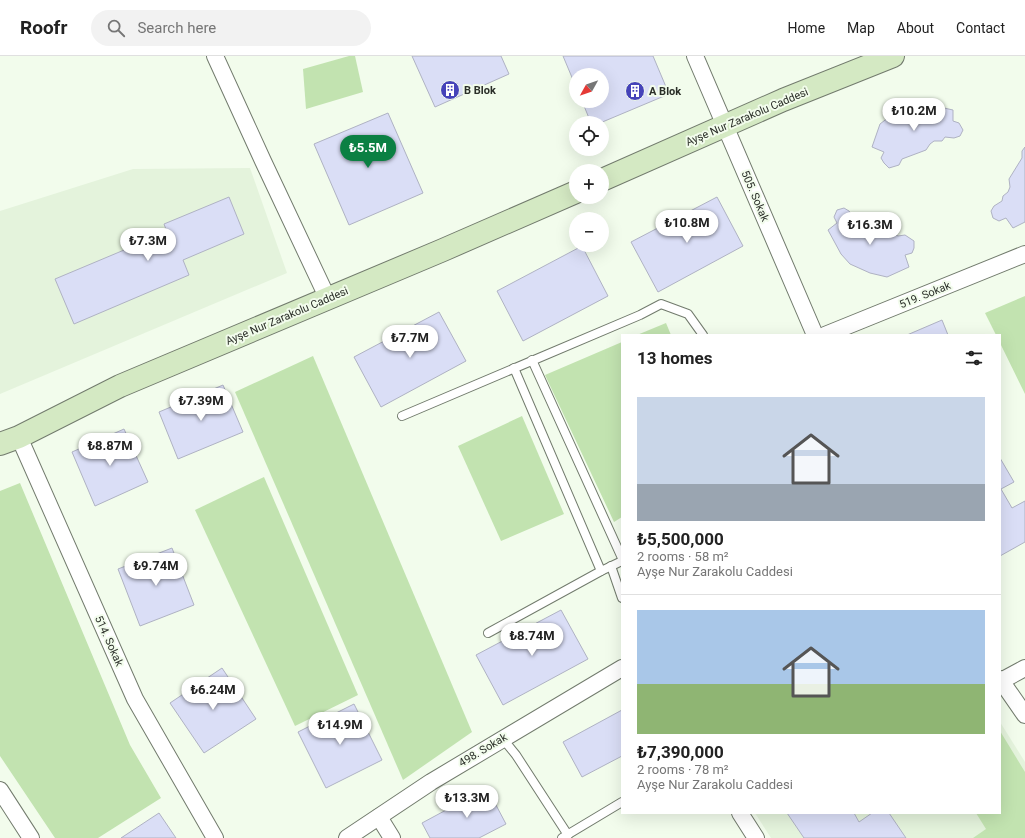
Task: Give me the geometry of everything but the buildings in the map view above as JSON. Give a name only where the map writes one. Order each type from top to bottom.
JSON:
[{"type":"street","points":[[215,56],[262,161],[328,299]]},
{"type":"street","name":"505. Sokak","points":[[695,56],[815,334]]},
{"type":"street","name":"Ayşe Nur Zarakolu Caddesi","points":[[609,177],[783,100],[892,56]]},
{"type":"street","name":"Ayşe Nur Zarakolu Caddesi","points":[[9,441],[120,386],[328,299],[569,195]]},
{"type":"street","name":"519. Sokak","points":[[827,334],[1025,254]]},
{"type":"street","name":"514. Sokak","points":[[9,441],[135,699],[215,838]]},
{"type":"street","points":[[1025,668],[1001,680],[1025,715]]},
{"type":"street","name":"498. Sokak","points":[[347,838],[431,782],[621,669]]},
{"type":"street","points":[[0,790],[31,838]]},
{"type":"street","points":[[741,814],[756,838]]},
{"type":"street","points":[[379,817],[392,838]]},
{"type":"lane","points":[[402,416],[640,315],[661,304],[688,314],[702,334]]},
{"type":"lane","points":[[532,360],[621,556]]},
{"type":"lane","points":[[514,368],[601,571]]},
{"type":"lane","points":[[488,633],[621,561]]},
{"type":"lane","points":[[611,566],[621,595]]},
{"type":"lane","points":[[503,738],[516,756],[565,836],[621,803]]},
{"type":"shaded area","points":[[250,168],[287,273],[0,394],[0,211],[133,169]]},
{"type":"shaded area","points":[[1001,724],[1025,762],[1025,838],[771,838],[756,814],[1001,814]]},
{"type":"green space","points":[[349,56],[355,56],[363,92],[306,109],[303,69]]},
{"type":"green space","points":[[1025,296],[1025,394],[1001,345],[1001,334],[996,334],[985,313]]},
{"type":"green space","points":[[666,323],[671,334],[639,334]]},
{"type":"green space","points":[[621,342],[621,518],[614,522],[545,375]]},
{"type":"green space","points":[[313,356],[472,732],[403,780],[235,392]]},
{"type":"green space","points":[[522,416],[564,514],[501,541],[458,446]]},
{"type":"green space","points":[[264,477],[358,695],[295,726],[195,510]]},
{"type":"green space","points":[[20,483],[130,745],[161,798],[98,838],[55,838],[0,756],[0,491]]},
{"type":"green space","points":[[1001,733],[1025,772],[1025,838],[973,838],[986,829],[977,814],[1001,814]]},
{"type":"place","name":"B Blok","points":[[450,90]]},
{"type":"place","name":"A Blok","points":[[635,91]]}]
